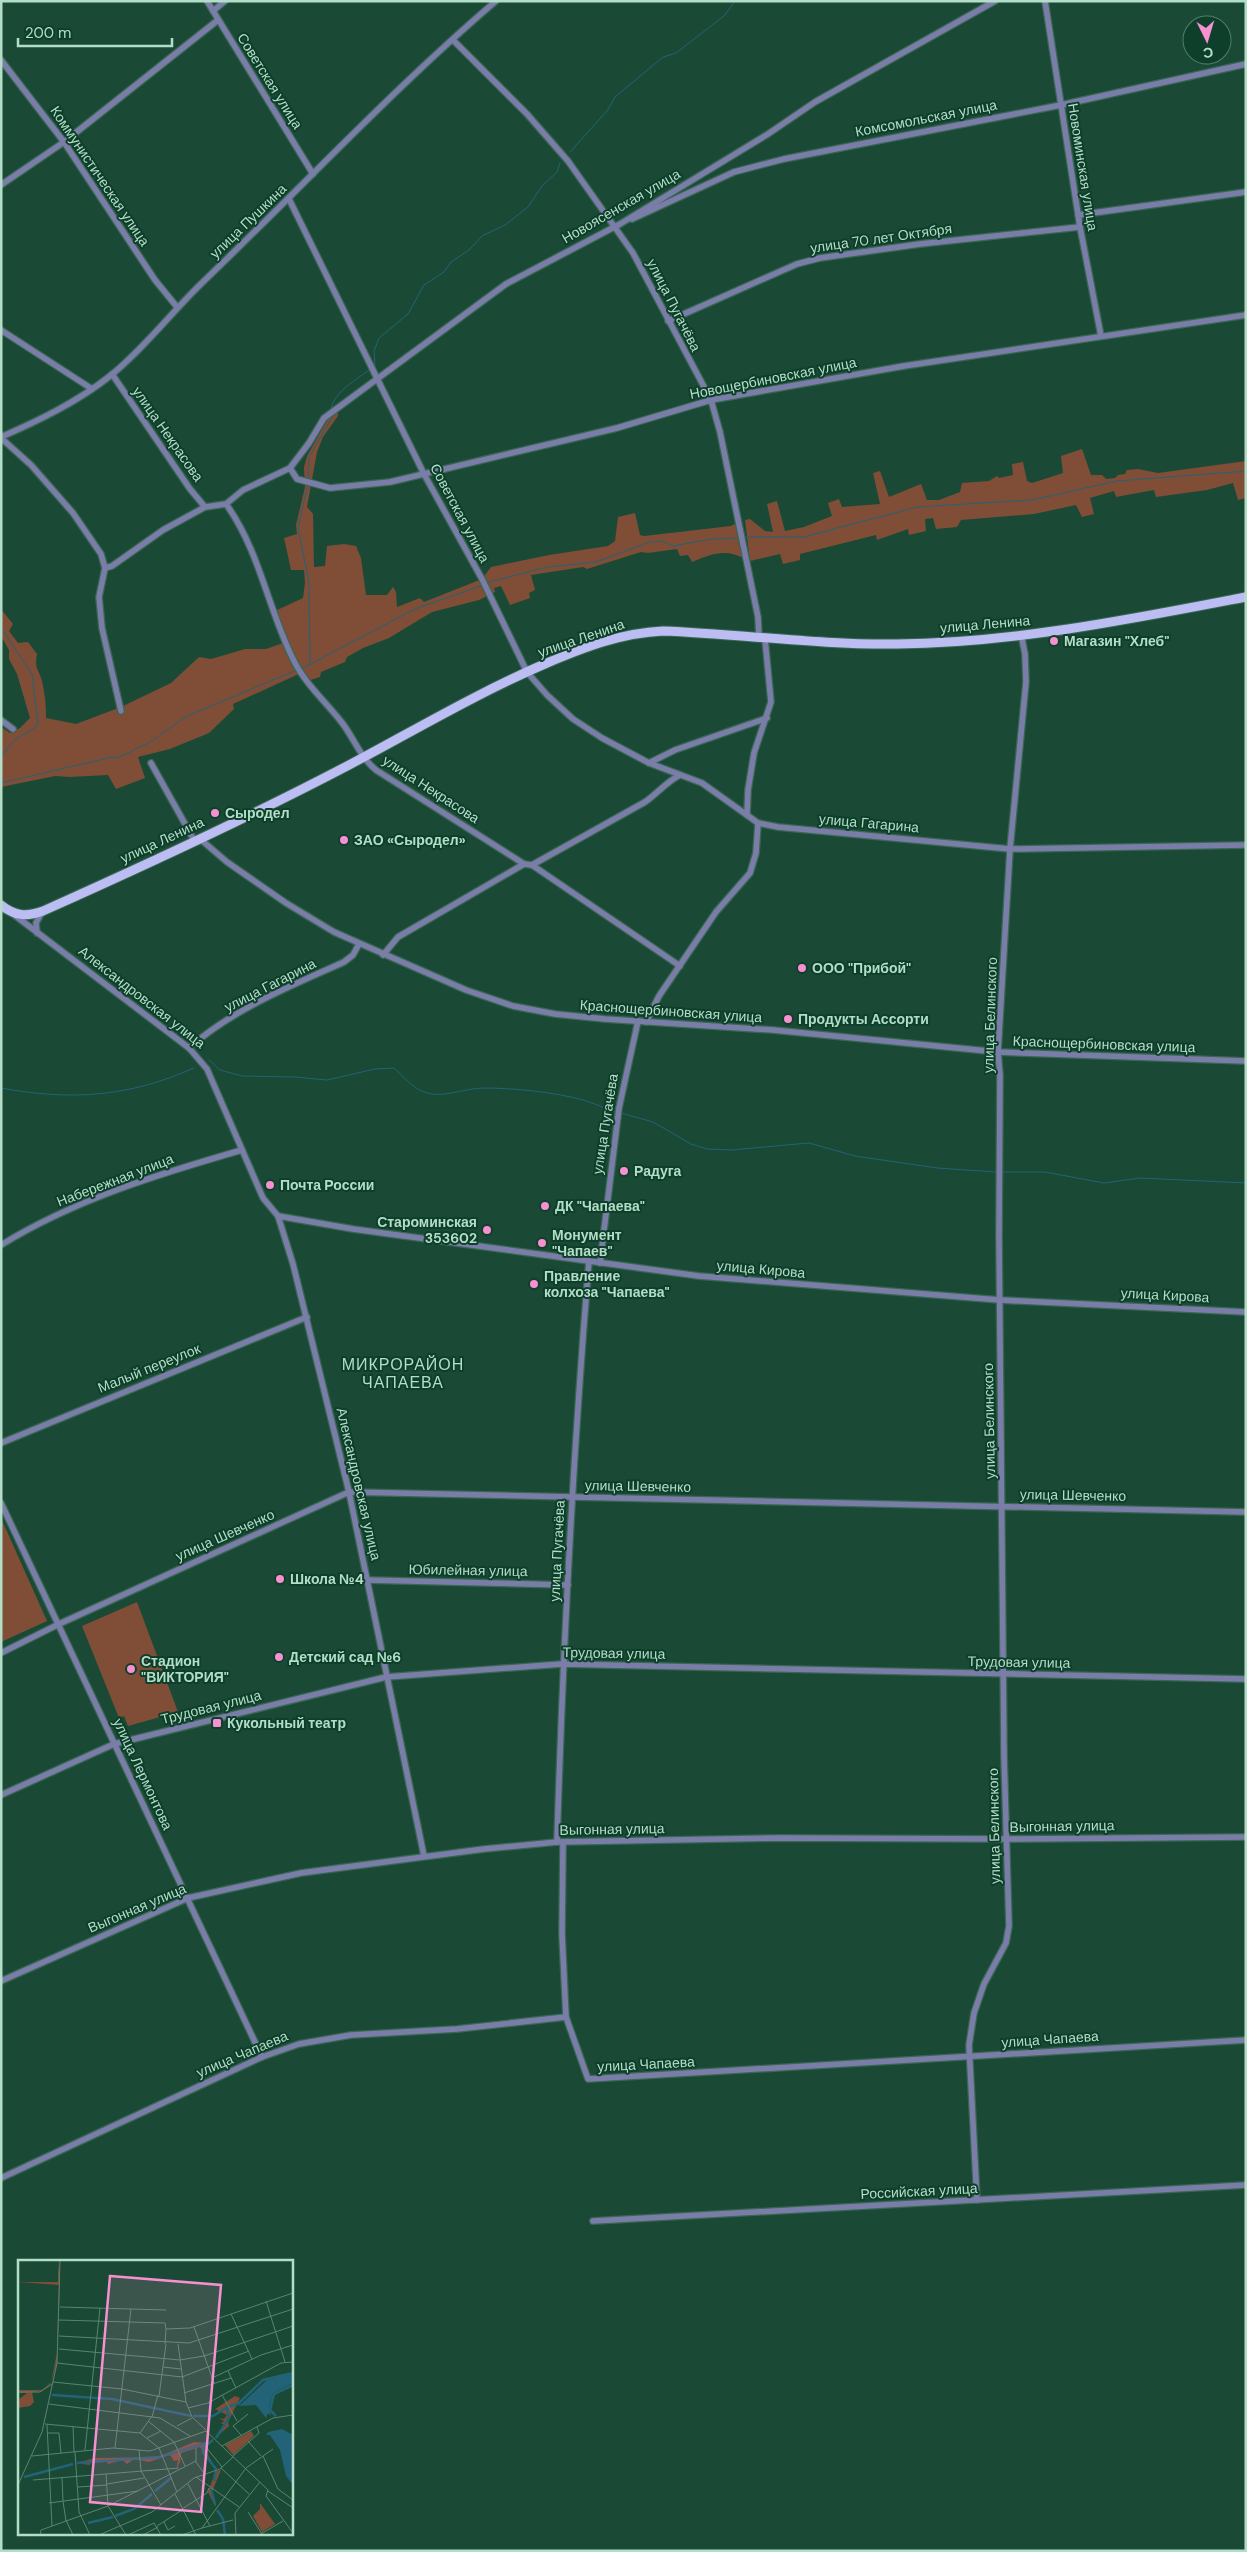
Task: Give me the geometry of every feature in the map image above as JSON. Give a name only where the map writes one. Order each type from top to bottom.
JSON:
[{"type":"main road","name":"улица Ленина","points":[[9,911],[25,915],[43,910],[197,839],[364,757],[478,695],[527,672],[611,639],[642,632],[683,632],[850,644],[899,644],[1021,634],[1109,623],[1246,597]]},
{"type":"main road","name":"Александровская улица","points":[[1,905],[9,911]]},
{"type":"street","name":"Советская улица","points":[[207,1],[313,174]]},
{"type":"street","points":[[213,11],[225,1]]},
{"type":"street","name":"улица Пушкина","points":[[1,438],[61,409],[112,374],[177,306],[453,40],[496,1]]},
{"type":"street","name":"Новоясенская улица","points":[[290,468],[310,443],[324,418],[338,406],[506,284],[618,225],[768,134],[815,102],[995,1]]},
{"type":"street","name":"Новоминская улица","points":[[1045,1],[1080,227],[1101,336]]},
{"type":"street","points":[[1,185],[64,142],[218,20]]},
{"type":"street","name":"улица Пугачёва","points":[[453,40],[527,114],[568,161],[618,225],[710,400],[720,432],[758,618],[771,702],[754,753],[748,790],[748,815]]},
{"type":"street","name":"Коммунистическая улица","points":[[1,60],[64,142],[155,280],[177,306]]},
{"type":"street","name":"Комсомольская улица","points":[[618,225],[734,172],[784,159],[1060,105],[1246,64]]},
{"type":"street","points":[[1078,215],[1246,192]]},
{"type":"street","name":"Советская улица","points":[[289,199],[424,474],[482,579],[527,672],[547,695],[573,719],[649,764],[680,775]]},
{"type":"street","name":"улица 70 лет Октября","points":[[668,321],[797,264],[820,258],[920,244],[1080,227]]},
{"type":"street","name":"Новощербиновская улица","points":[[290,468],[297,478],[312,484],[330,488],[357,487],[424,474],[617,428],[710,400],[904,366],[1246,315]]},
{"type":"street","points":[[1,330],[92,389]]},
{"type":"street","name":"улица Некрасова","points":[[112,374],[190,489],[205,507]]},
{"type":"street","points":[[1,438],[31,465],[73,513],[96,545],[105,568],[99,597],[102,628],[121,711]]},
{"type":"street","points":[[105,568],[112,566],[163,530],[205,507],[226,504],[243,490],[290,468]]},
{"type":"street","name":"улица Некрасова","points":[[226,504],[253,554],[294,662],[336,714],[364,757],[376,770],[524,864],[532,865],[680,966]]},
{"type":"street","name":"улица Белинского","points":[[977,2200],[969,2045],[974,2013],[984,1984],[1006,1944],[1009,1926],[1006,1839],[1000,1300],[1000,1083],[998,1052],[1010,849],[1026,682],[1025,654],[1021,634]]},
{"type":"street","points":[[649,764],[675,750],[767,718]]},
{"type":"street","points":[[1,720],[13,729]]},
{"type":"street","points":[[151,763],[197,839]]},
{"type":"street","points":[[532,865],[645,802],[660,792],[667,782],[680,775]]},
{"type":"street","name":"улица Гагарина","points":[[680,775],[702,783],[758,823],[778,827],[1010,849],[1246,844]]},
{"type":"street","points":[[646,1022],[652,1008],[716,912],[750,873],[756,853],[758,823]]},
{"type":"street","name":"Краснощербиновская улица","points":[[197,839],[286,903],[359,944],[513,1006],[555,1014],[773,1030],[998,1052],[1246,1061]]},
{"type":"street","points":[[512,856],[512,871]]},
{"type":"street","points":[[383,955],[398,937],[524,864]]},
{"type":"street","points":[[37,933],[36,924],[43,910]]},
{"type":"street","name":"Александровская улица","points":[[9,911],[189,1048],[207,1069],[263,1198],[278,1216],[306,1316],[349,1492],[424,1856]]},
{"type":"street","name":"улица Гагарина","points":[[189,1048],[203,1035],[270,996],[344,962],[353,955],[359,944]]},
{"type":"street","name":"улица Пугачёва","points":[[600,1263],[619,1108],[638,1021]]},
{"type":"street","name":"Набережная улица","points":[[1,1245],[42,1222],[100,1196],[168,1172],[242,1150]]},
{"type":"street","name":"улица Кирова","points":[[278,1216],[353,1229],[699,1276],[1000,1300],[1246,1312]]},
{"type":"street","name":"улица Пугачёва","points":[[566,2017],[560,1842],[562,1664],[588,1261]]},
{"type":"street","name":"Малый переулок","points":[[1,1443],[306,1316]]},
{"type":"street","name":"улица Шевченко","points":[[1,1653],[59,1624],[349,1492],[1002,1505],[1246,1512]]},
{"type":"street","name":"улица Лермонтова","points":[[2,1507],[59,1624],[262,2057]]},
{"type":"street","name":"Юбилейная улица","points":[[367,1580],[568,1585]]},
{"type":"street","name":"Трудовая улица","points":[[1,1795],[114,1744],[386,1677],[562,1664],[1246,1679]]},
{"type":"street","name":"Выгонная улица","points":[[1,1981],[188,1898],[301,1873],[424,1856],[560,1842],[780,1838],[1246,1837]]},
{"type":"street","name":"улица Чапаева","points":[[1,2178],[262,2057],[299,2044],[351,2035],[457,2029],[566,2017],[588,2080],[1246,2040]]},
{"type":"street","name":"Российская улица","points":[[593,2221],[1246,2185]]},
{"type":"shaded area","points":[[338,406],[338,416],[323,437],[317,452],[307,507],[313,514],[314,567],[325,566],[327,546],[344,544],[356,546],[361,558],[366,595],[387,595],[393,587],[396,592],[397,607],[420,598],[424,602],[482,579],[491,567],[549,555],[608,546],[615,541],[618,517],[635,513],[640,535],[644,536],[731,526],[738,522],[745,559],[731,554],[718,553],[692,562],[688,555],[680,556],[677,549],[648,553],[641,552],[587,569],[583,567],[531,575],[535,590],[529,593],[530,598],[510,605],[501,586],[494,588],[495,592],[479,600],[432,612],[389,638],[363,648],[347,657],[345,662],[321,672],[320,677],[307,681],[301,673],[233,704],[234,709],[209,733],[170,749],[138,757],[145,778],[116,789],[108,775],[55,776],[1,787],[1,727],[10,733],[20,728],[30,718],[17,674],[9,659],[9,650],[1,636],[1,609],[13,624],[9,631],[18,643],[28,642],[37,654],[36,666],[44,690],[46,718],[76,724],[121,707],[171,683],[199,657],[211,659],[245,649],[266,649],[286,642],[275,611],[303,598],[305,583],[304,570],[291,570],[284,538],[297,534],[296,525],[305,487],[304,467],[307,456],[325,424],[324,421]]},
{"type":"shaded area","points":[[1082,449],[1091,475],[1102,475],[1106,479],[1125,474],[1127,470],[1138,469],[1158,473],[1246,461],[1246,498],[1238,500],[1233,483],[1207,490],[1156,497],[1154,490],[1116,497],[1114,491],[1090,498],[1094,514],[1082,517],[1076,505],[1034,514],[961,520],[957,527],[936,529],[933,518],[925,519],[926,531],[909,535],[908,529],[877,540],[876,535],[800,554],[800,560],[783,564],[780,554],[750,561],[745,520],[750,519],[765,531],[773,532],[767,504],[777,501],[785,531],[804,527],[832,516],[828,503],[839,499],[842,507],[880,504],[873,473],[880,471],[889,497],[921,484],[927,500],[939,500],[960,492],[962,483],[989,481],[997,476],[999,478],[1013,475],[1012,464],[1023,462],[1027,481],[1032,483],[1063,473],[1061,456]]},
{"type":"shaded area","points":[[1,1518],[47,1621],[1,1642]]},
{"type":"shaded area","name":"Стадион \"ВИКТОРИЯ\"","points":[[137,1602],[178,1712],[128,1726],[124,1716],[119,1718],[82,1626]]},
{"type":"waterway","points":[[570,152],[607,111],[615,97],[663,57],[676,53],[724,16],[735,1]]},
{"type":"waterway","points":[[375,365],[374,351],[379,338],[408,314],[424,285],[444,272],[451,262],[469,250],[482,236],[505,225],[528,207],[542,186],[557,172],[560,163]]},
{"type":"waterway","points":[[331,411],[332,405],[340,393],[369,370]]},
{"type":"waterway","points":[[308,479],[309,457],[334,414]]},
{"type":"waterway","points":[[743,537],[804,537],[917,507],[1032,500],[1117,481],[1246,471]]},
{"type":"waterway","points":[[308,483],[298,528],[309,583],[310,665]]},
{"type":"waterway","points":[[486,583],[547,567],[596,562],[650,542],[662,541],[673,546],[711,539],[739,538]]},
{"type":"waterway","points":[[301,669],[415,609],[483,585]]},
{"type":"waterway","points":[[1,628],[32,674],[38,724],[35,728],[14,740],[1,757]]},
{"type":"waterway","points":[[1,783],[112,757],[118,758],[152,741],[185,717],[297,670]]},
{"type":"waterway","points":[[1,763],[1,771]]},
{"type":"waterway","points":[[209,1060],[220,1070],[242,1076],[327,1080],[375,1069],[394,1068],[413,1086],[427,1093],[447,1094],[477,1088],[534,1091],[583,1100],[615,1112]]},
{"type":"waterway","points":[[1,1088],[52,1094],[99,1094],[146,1085],[194,1068]]},
{"type":"waterway","points":[[621,1113],[653,1122],[691,1144],[707,1149],[731,1150],[809,1143],[855,1156],[937,1168],[996,1172]]},
{"type":"waterway","points":[[1003,1172],[1045,1172],[1104,1183],[1140,1178],[1246,1183]]},
{"type":"place","name":"Магазин \"Хлеб\"","points":[[1054,641]]},
{"type":"place","name":"Сыродел","points":[[215,813]]},
{"type":"place","name":"ЗАО «Сыродел»","points":[[344,840]]},
{"type":"place","name":"ООО \"Прибой\"","points":[[802,968]]},
{"type":"place","name":"Продукты Ассорти","points":[[788,1019]]},
{"type":"place","name":"Радуга","points":[[624,1171]]},
{"type":"place","name":"Почта России","points":[[270,1185]]},
{"type":"place","name":"ДК \"Чапаева\"","points":[[545,1206]]},
{"type":"place","name":"Староминская 353602","points":[[487,1230]]},
{"type":"place","name":"Монумент \"Чапаев\"","points":[[542,1243]]},
{"type":"place","name":"Правление колхоза \"Чапаева\"","points":[[534,1284]]},
{"type":"place","name":"Школа №4","points":[[280,1579]]},
{"type":"place","name":"Детский сад №6","points":[[279,1657]]},
{"type":"place","name":"Стадион \"ВИКТОРИЯ\"","points":[[131,1669]]},
{"type":"place","name":"Кукольный театр","points":[[217,1723]]},
{"type":"district","name":"МИКРОРАЙОН ЧАПАЕВА","points":[[403,1373]]}]
